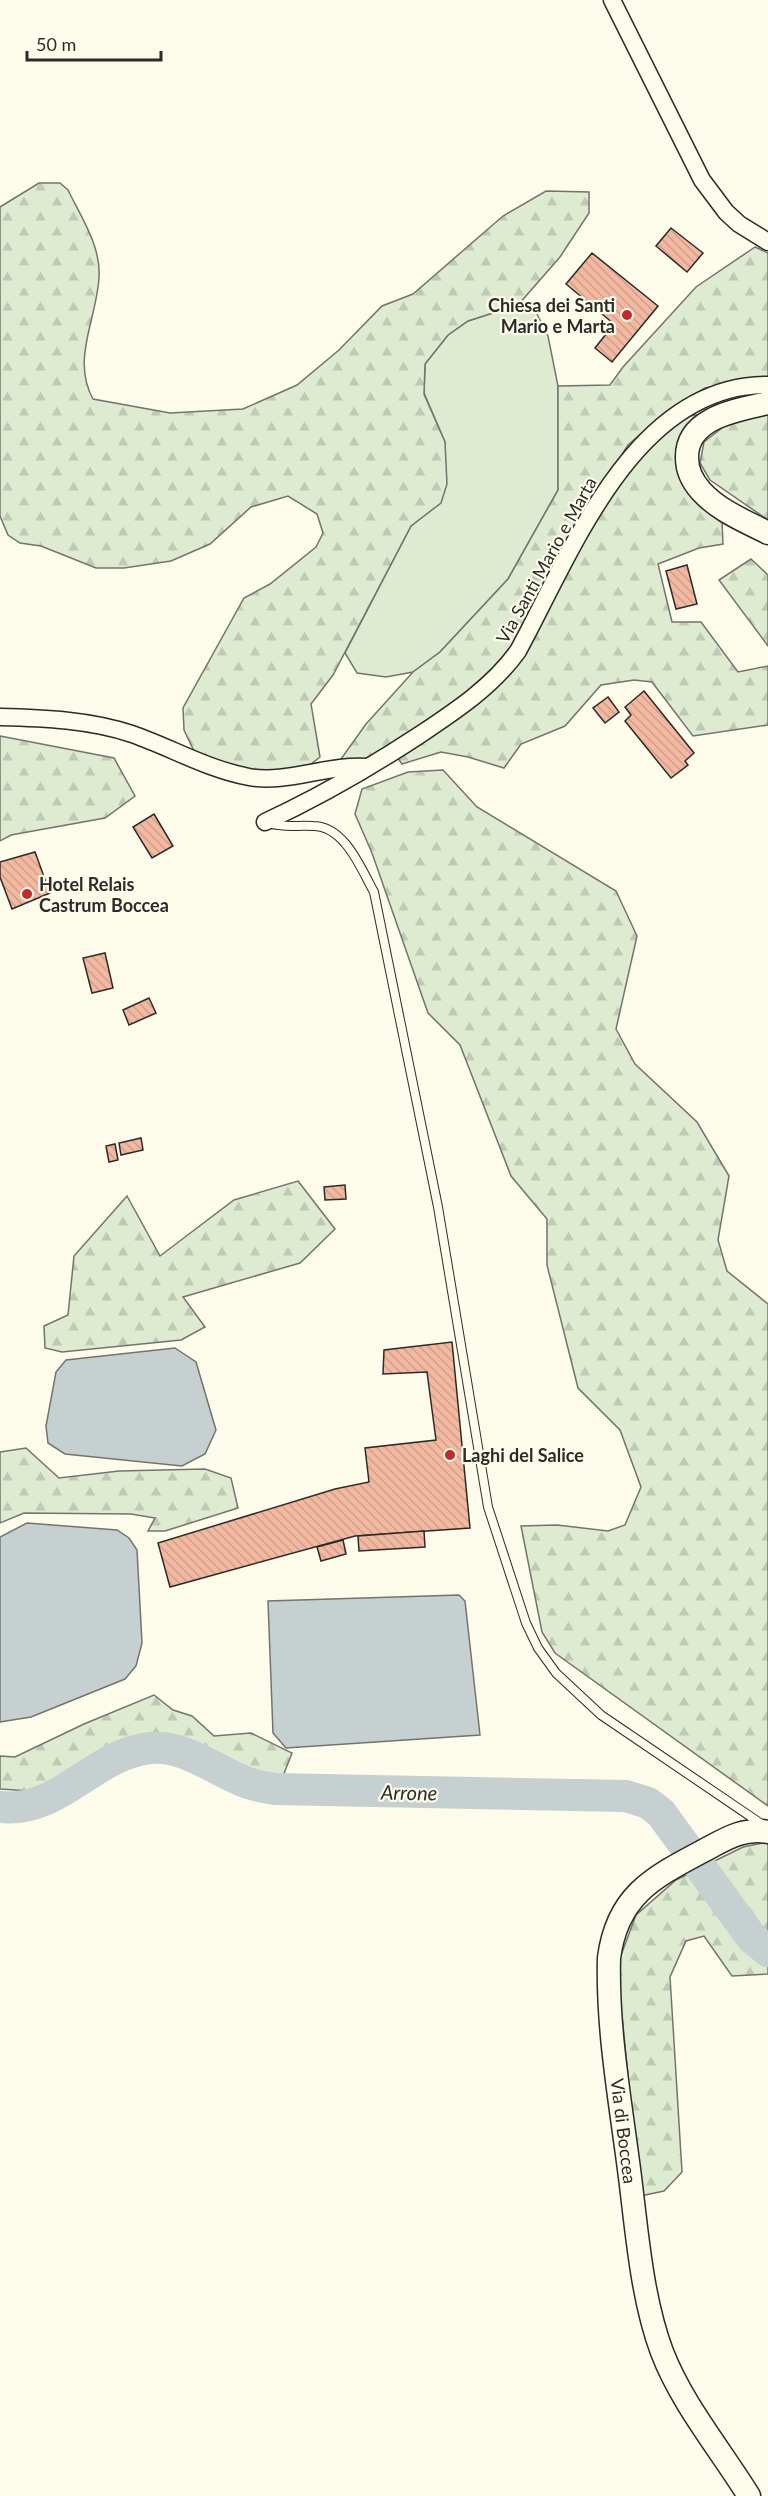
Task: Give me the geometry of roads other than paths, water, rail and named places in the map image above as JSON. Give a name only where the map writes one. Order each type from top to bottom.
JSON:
[{"type":"street","points":[[612,0],[702,180],[726,212],[739,224],[768,242]]},
{"type":"street","name":"Via Santi Mario e Marta","points":[[265,822],[307,802],[368,767],[451,714],[489,685],[519,651],[567,557],[601,499],[625,464],[644,442],[671,419],[699,400],[727,389],[768,385]]},
{"type":"street","points":[[768,403],[720,416],[706,423],[691,440],[687,460],[691,477],[708,498],[724,510],[768,533]]},
{"type":"street","points":[[0,717],[96,725],[132,734],[207,766],[251,777],[312,773],[350,766],[368,767]]},
{"type":"street","name":"Via di Boccea","points":[[749,2496],[680,2390],[665,2358],[650,2306],[635,2217],[618,2086],[609,1958],[613,1938],[624,1912],[638,1893],[657,1875],[734,1834],[752,1830],[768,1831]]},
{"type":"lane","points":[[265,822],[283,828],[316,826],[332,831],[354,854],[374,892],[438,1207],[488,1508],[534,1640],[556,1672],[601,1715],[768,1831]]},
{"type":"waterway","name":"Arrone","points":[[0,1807],[21,1807],[41,1801],[59,1793],[112,1760],[131,1752],[151,1748],[185,1753],[245,1782],[275,1789],[626,1796],[648,1803],[661,1813],[752,1938],[768,1951]]},
{"type":"place","name":"Chiesa dei Santi Mario e Marta","points":[[627,315]]},
{"type":"place","name":"Hotel Relais Castrum Boccea","points":[[27,894]]},
{"type":"place","name":"Laghi del Salice","points":[[450,1455]]}]
